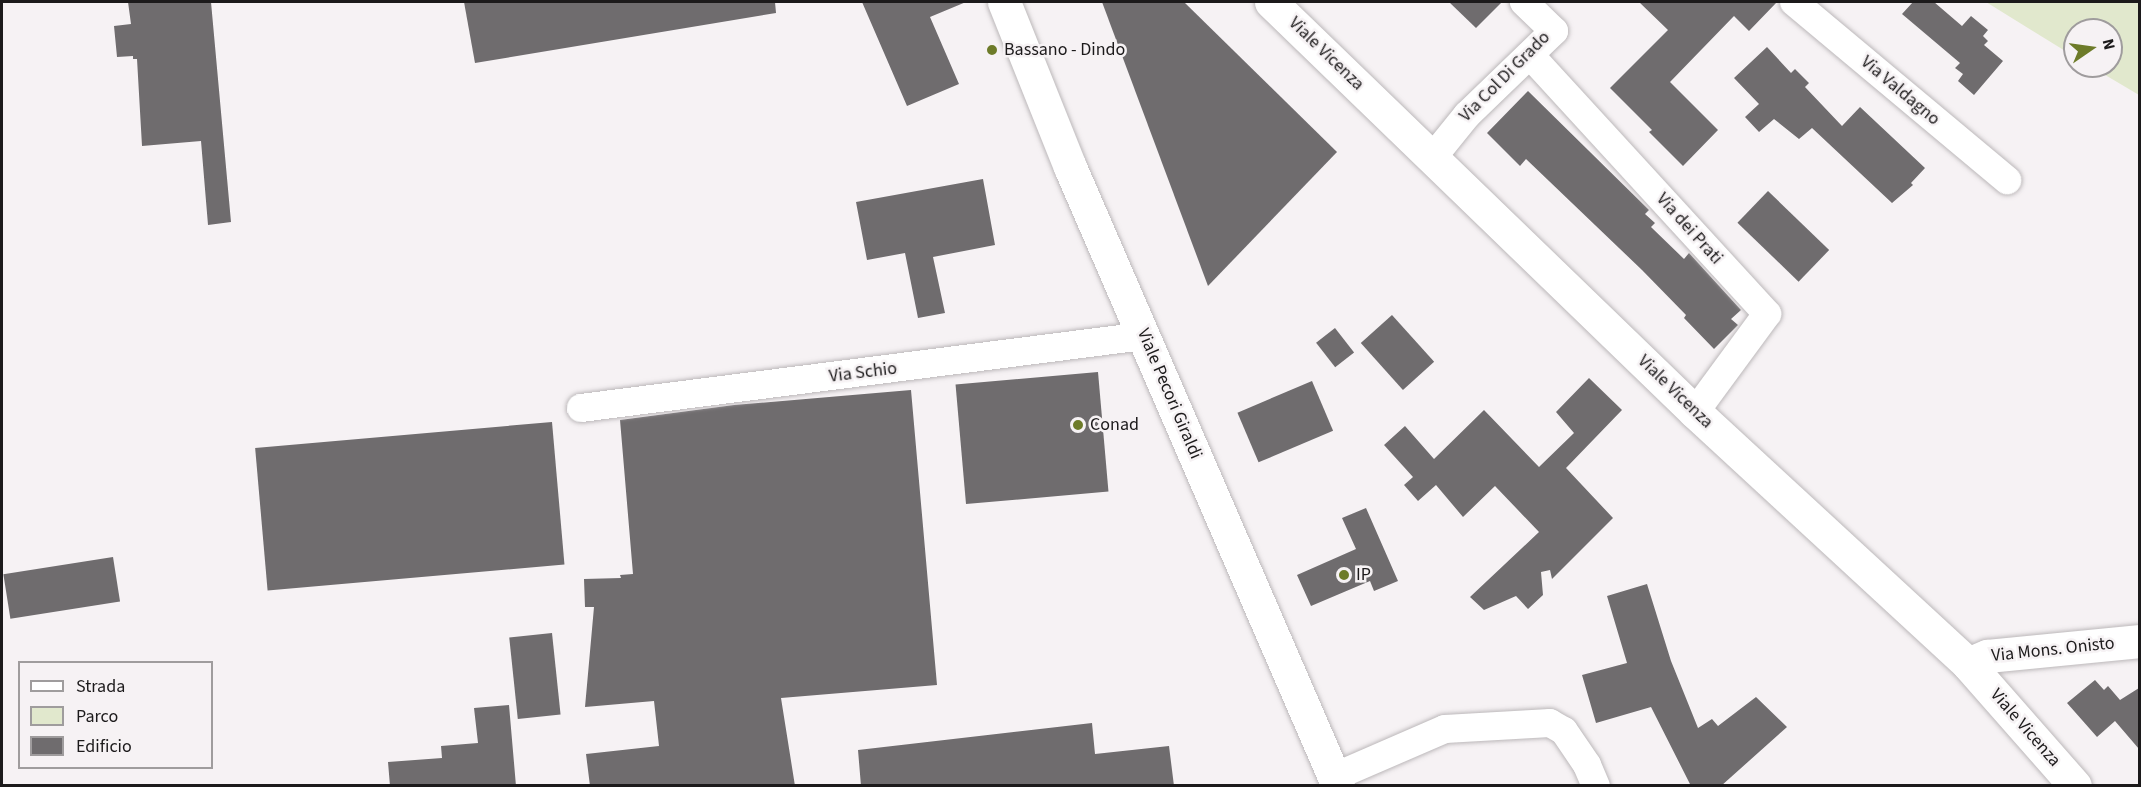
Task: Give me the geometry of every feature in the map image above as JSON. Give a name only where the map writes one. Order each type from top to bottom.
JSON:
[{"type":"street","name":"Viale Pecori Giraldi","points":[[1004,2],[1070,167],[1336,781]]},
{"type":"street","name":"Viale Vicenza","points":[[1271,2],[1695,412],[1968,664],[2075,786]]},
{"type":"street","name":"Via Col Di Grado","points":[[1433,157],[1467,115],[1554,31],[1524,2]]},
{"type":"street","name":"Via Valdagno","points":[[1794,2],[2007,180]]},
{"type":"street","name":"Via dei Prati","points":[[1530,55],[1767,314],[1695,412]]},
{"type":"street","name":"Via Schio","points":[[581,408],[1144,336]]},
{"type":"street","name":"Via Mons. Onisto","points":[[1968,664],[1987,656],[2139,641]]},
{"type":"street","points":[[1336,781],[1445,729],[1550,723],[1564,731],[1587,765],[1596,786]]},
{"type":"green space","points":[[1986,2],[2139,2],[2139,95],[2110,78],[2123,78],[2123,18],[2063,18],[2063,50]]},
{"type":"building","points":[[128,2],[211,2],[231,222],[208,225],[201,141],[142,146],[137,59],[133,59],[133,56],[117,57],[114,26],[131,24]]},
{"type":"building","points":[[464,2],[775,2],[776,13],[475,63]]},
{"type":"building","points":[[862,2],[966,2],[930,17],[959,84],[907,106]]},
{"type":"building","points":[[1102,2],[1184,2],[1337,152],[1208,286]]},
{"type":"building","points":[[1449,2],[1502,2],[1476,28]]},
{"type":"building","points":[[1639,2],[1777,2],[1749,31],[1734,16],[1670,82],[1718,130],[1683,166],[1649,132],[1652,130],[1610,88],[1668,30]]},
{"type":"building","points":[[1913,2],[1934,2],[1962,26],[1971,16],[1988,30],[1983,36],[1988,41],[1984,45],[2003,61],[1974,95],[1958,81],[1963,74],[1955,68],[1960,63],[1902,14]]},
{"type":"building","points":[[1767,47],[1791,73],[1795,69],[1809,83],[1805,87],[1842,126],[1860,107],[1925,168],[1911,183],[1913,185],[1892,203],[1812,128],[1799,139],[1774,119],[1759,132],[1745,117],[1759,104],[1734,78]]},
{"type":"building","points":[[1528,91],[1649,210],[1645,214],[1655,223],[1651,227],[1684,259],[1689,253],[1741,310],[1731,319],[1738,325],[1714,349],[1684,318],[1686,315],[1642,270],[1526,159],[1520,166],[1487,133]]},
{"type":"building","points":[[983,179],[995,245],[933,257],[945,313],[918,318],[905,253],[867,260],[856,202]]},
{"type":"building","points":[[1768,191],[1829,250],[1799,282],[1737,223]]},
{"type":"building","points":[[1392,315],[1434,362],[1403,390],[1361,343]]},
{"type":"building","points":[[1335,328],[1354,352],[1335,367],[1316,343]]},
{"type":"building","points":[[1098,372],[1108,492],[966,504],[956,384]]},
{"type":"building","points":[[1589,378],[1622,410],[1566,468],[1613,518],[1552,579],[1550,570],[1541,572],[1543,595],[1528,609],[1516,596],[1484,610],[1470,597],[1539,532],[1495,486],[1463,517],[1436,485],[1418,501],[1404,485],[1413,477],[1384,445],[1405,426],[1434,459],[1484,410],[1539,467],[1574,433],[1556,412]]},
{"type":"building","points":[[1312,381],[1333,431],[1259,462],[1237,413]]},
{"type":"building","points":[[911,390],[937,685],[781,698],[795,786],[590,786],[586,754],[659,746],[654,701],[585,707],[594,607],[585,607],[584,579],[621,578],[620,575],[633,574],[620,420],[734,405]]},
{"type":"building","points":[[552,422],[564,564],[268,590],[255,448]]},
{"type":"building","points":[[1366,508],[1398,581],[1374,591],[1370,581],[1311,606],[1297,575],[1356,549],[1342,518]]},
{"type":"building","points":[[113,557],[120,601],[10,619],[3,574]]},
{"type":"building","points":[[1647,584],[1671,661],[1698,728],[1712,719],[1718,726],[1756,697],[1787,727],[1721,786],[1691,786],[1651,707],[1596,723],[1582,675],[1627,663],[1607,596]]},
{"type":"building","points":[[552,633],[561,715],[518,719],[509,637]]},
{"type":"building","points":[[2095,680],[2104,690],[2108,686],[2120,700],[2139,688],[2139,749],[2115,721],[2097,737],[2067,703]]},
{"type":"building","points":[[509,705],[516,786],[390,786],[388,762],[442,758],[441,746],[478,743],[474,708]]},
{"type":"building","points":[[1092,723],[1095,754],[1169,746],[1174,786],[861,786],[858,750]]},
{"type":"place","name":"Bassano - Dindo","points":[[992,50]]},
{"type":"place","name":"Conad","points":[[1078,425]]},
{"type":"place","name":"IP","points":[[1344,575]]}]
